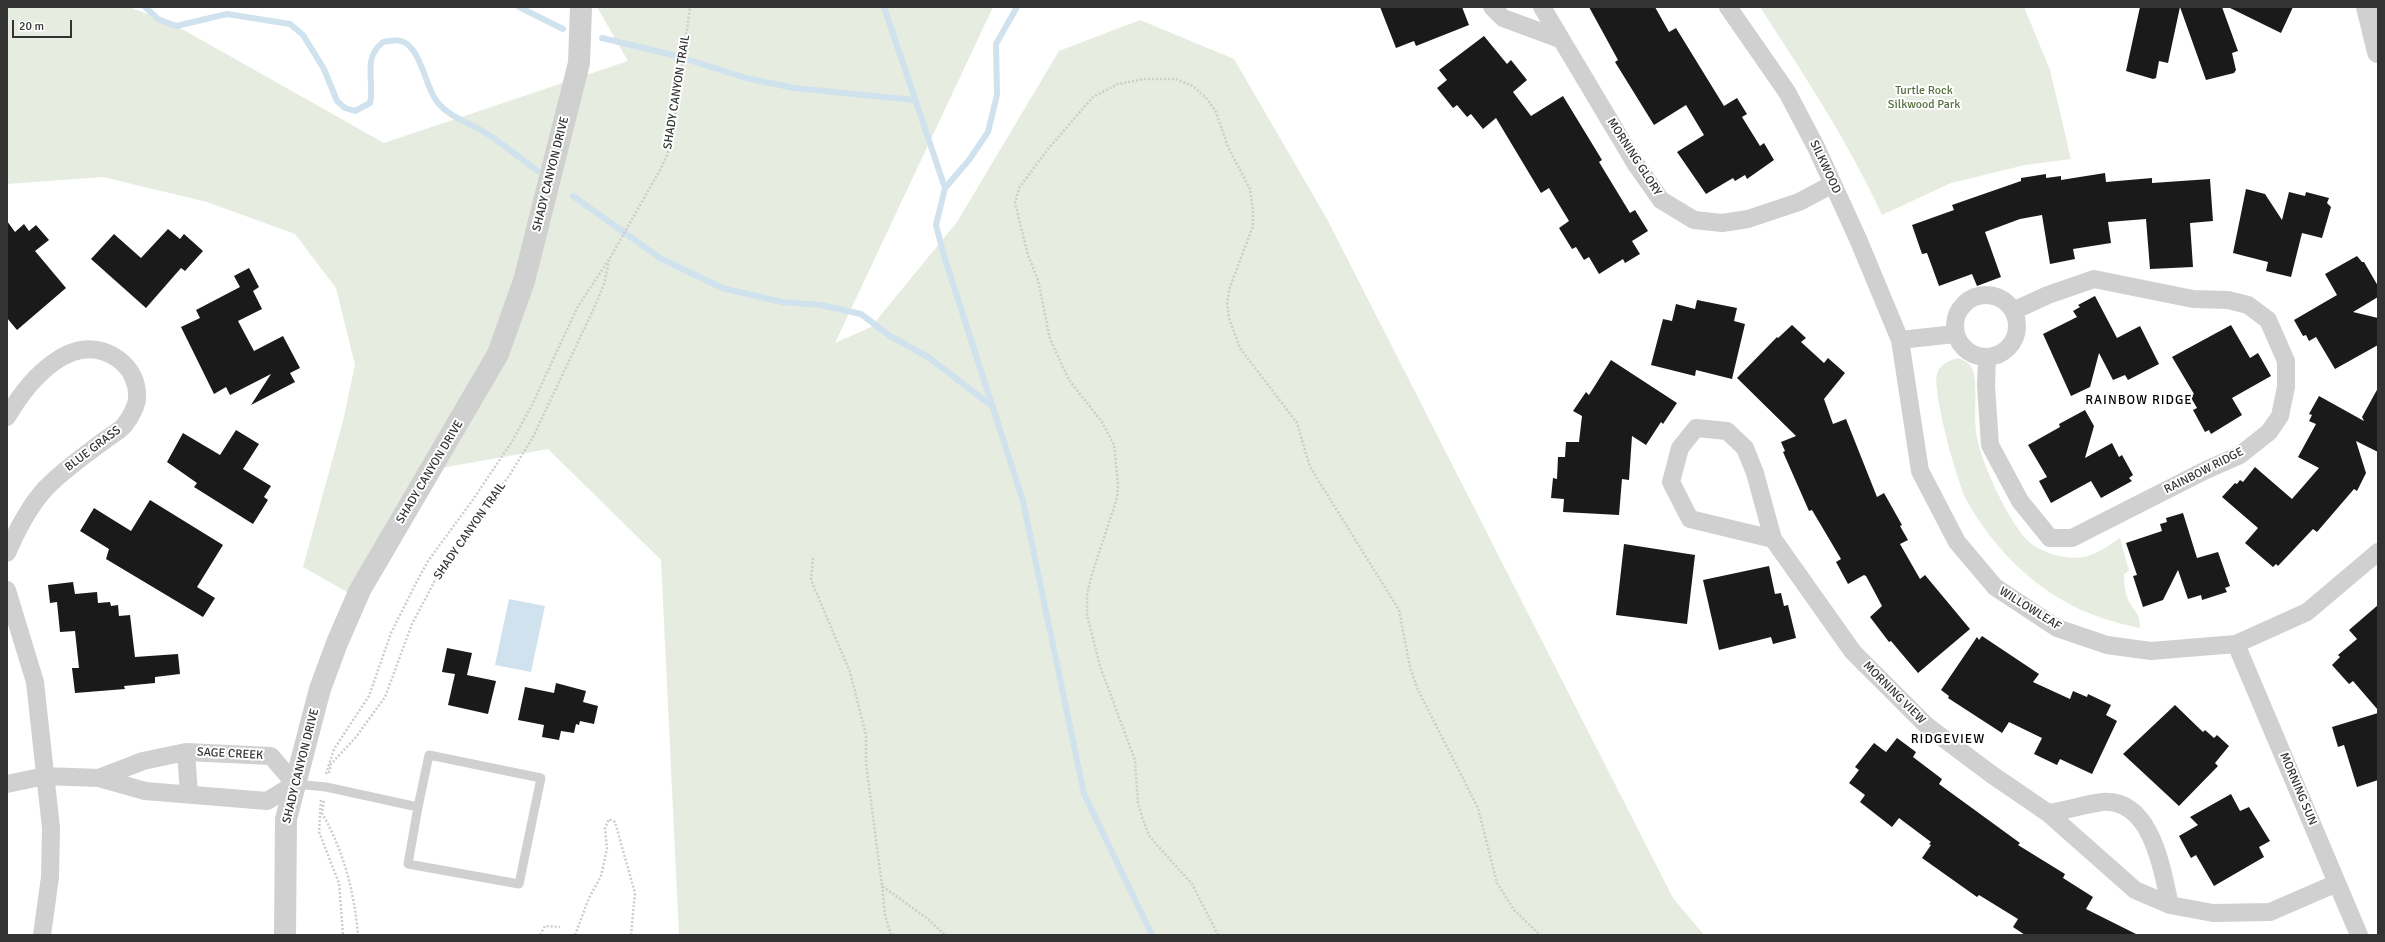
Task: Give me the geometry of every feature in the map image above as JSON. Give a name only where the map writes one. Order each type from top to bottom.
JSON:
[{"type":"street","name":"SHADY CANYON DRIVE","points":[[285,935],[286,819],[320,690],[337,642],[360,590],[498,354],[524,281],[578,71],[581,7]]},
{"type":"street","points":[[1492,7],[1503,18],[1560,39]]},
{"type":"street","name":"MORNING GLORY","points":[[1542,7],[1636,163],[1661,200],[1694,220],[1722,223],[1748,219],[1799,202],[1833,184]]},
{"type":"street","name":"SILKWOOD","points":[[1728,7],[1787,92],[1833,184],[1900,340]]},
{"type":"street","points":[[2367,7],[2378,52]]},
{"type":"street","name":"RAINBOW RIDGE","points":[[1987,358],[1986,386],[1990,445],[2020,501],[2050,538],[2072,538],[2206,470],[2240,455],[2269,432],[2280,416],[2286,386],[2286,361],[2268,320],[2248,306],[2228,300],[2193,299],[2094,279],[2048,295],[2013,311]]},
{"type":"street","points":[[1979,296],[1998,298],[2013,311],[2017,331],[2013,341],[1997,355],[1987,358],[1976,356],[1967,352],[1960,344],[1954,324],[1962,306],[1979,296]]},
{"type":"street","points":[[1900,340],[1956,334]]},
{"type":"street","name":"WILLOWLEAF","points":[[1900,340],[1920,471],[1957,542],[1995,587],[2057,628],[2108,645],[2151,651],[2236,644],[2307,612],[2375,561]]},
{"type":"street","name":"BLUE GRASS","points":[[7,417],[19,397],[35,377],[55,361],[75,352],[96,348],[111,354],[125,364],[136,381],[138,400],[126,424],[66,468],[45,489],[16,531],[7,553]]},
{"type":"street","name":"MORNING VIEW","points":[[1773,539],[1690,519],[1671,482],[1680,448],[1696,428],[1727,431],[1745,448],[1755,473],[1773,539],[1853,652],[1927,726],[1991,774],[2048,813],[2135,890],[2170,906],[2213,913],[2270,912],[2337,883]]},
{"type":"street","points":[[7,590],[35,682],[51,835],[50,878],[42,935]]},
{"type":"street","name":"MORNING SUN","points":[[2236,644],[2360,935]]},
{"type":"street","name":"SAGE CREEK","points":[[186,752],[188,794]]},
{"type":"street","name":"SAGE CREEK","points":[[7,784],[45,776],[99,778],[145,791],[267,801],[295,784],[271,756],[186,752],[143,761],[99,778]]},
{"type":"street","points":[[2048,813],[2103,802],[2123,805],[2132,812],[2146,828],[2154,841],[2170,906]]},
{"type":"lane","points":[[429,754],[541,778],[519,884],[408,864],[418,807],[429,754]]},
{"type":"lane","points":[[295,784],[324,787],[418,807]]},
{"type":"path","name":"SHADY CANYON TRAIL","points":[[343,935],[339,883],[319,832],[324,787],[332,752],[369,696],[391,633],[428,561],[472,501],[511,443],[532,405],[577,308],[610,258],[651,187],[668,153],[673,132],[690,7]]},
{"type":"path","points":[[1218,935],[1192,884],[1150,837],[1138,803],[1135,760],[1100,666],[1087,615],[1088,595],[1116,498],[1118,484],[1114,445],[1102,422],[1069,380],[1050,339],[1038,280],[1028,254],[1015,203],[1019,188],[1048,149],[1093,97],[1118,84],[1144,79],[1176,79],[1193,86],[1207,99],[1216,112],[1228,147],[1250,189],[1253,210],[1253,226],[1230,287],[1227,302],[1229,318],[1240,348],[1297,423],[1310,467],[1399,610],[1410,667],[1417,688],[1478,808],[1497,883],[1514,910],[1540,935]]},
{"type":"path","name":"SHADY CANYON TRAIL","points":[[358,935],[355,900],[350,880],[322,813],[324,787],[331,764],[356,737],[385,697],[412,624],[441,569],[509,476],[533,437],[595,306],[604,284],[610,258]]},
{"type":"path","points":[[813,558],[811,580],[850,672],[866,735],[866,763],[885,915],[890,935]]},
{"type":"path","points":[[575,935],[589,898],[601,876],[607,849],[605,828],[609,819],[615,822],[635,893],[631,935]]},
{"type":"path","points":[[882,886],[928,919],[945,935]]},
{"type":"path","points":[[540,935],[545,926],[560,927]]},
{"type":"green space","points":[[7,7],[129,7],[173,24],[384,143],[628,61],[597,7],[993,7],[835,343],[871,327],[957,222],[1059,51],[1140,20],[1234,59],[1327,219],[1673,898],[1704,935],[679,935],[661,560],[548,449],[435,469],[356,597],[303,567],[343,421],[355,365],[336,288],[295,234],[207,202],[103,177],[7,184]]},
{"type":"green space","name":"Turtle Rock Silkwood Park","points":[[1760,7],[2024,7],[2050,70],[2071,159],[2025,165],[1951,183],[1882,215],[1840,135],[1809,83]]},
{"type":"green space","points":[[1958,358],[1972,368],[1975,385],[1975,421],[1977,438],[1985,463],[1991,479],[2007,511],[2024,537],[2033,545],[2045,552],[2074,558],[2092,555],[2120,538],[2129,571],[2124,574],[2126,592],[2129,602],[2138,616],[2140,628],[2105,619],[2089,613],[2045,589],[2010,559],[1989,535],[1977,518],[1967,501],[1957,476],[1946,437],[1936,384],[1937,374],[1940,368],[1945,363]]},
{"type":"water","points":[[509,599],[545,606],[531,672],[495,665]]},
{"type":"building","points":[[1380,7],[1462,7],[1469,25],[1416,46],[1414,41],[1396,48]]},
{"type":"building","points":[[1589,7],[1655,7],[1669,32],[1676,28],[1724,106],[1737,98],[1747,114],[1742,117],[1760,146],[1764,143],[1774,160],[1747,179],[1745,175],[1735,181],[1733,178],[1706,194],[1677,152],[1704,135],[1686,105],[1654,125],[1615,62],[1618,60]]},
{"type":"building","points":[[2140,7],[2180,7],[2168,63],[2159,61],[2156,78],[2153,79],[2126,71]]},
{"type":"building","points":[[2180,7],[2222,7],[2238,51],[2232,53],[2236,70],[2234,73],[2206,80]]},
{"type":"building","points":[[2228,7],[2293,7],[2281,33]]},
{"type":"building","points":[[1484,36],[1507,64],[1511,60],[1527,80],[1513,92],[1531,116],[1563,96],[1602,160],[1599,162],[1630,213],[1635,210],[1648,231],[1632,241],[1640,254],[1625,263],[1623,259],[1599,274],[1589,257],[1584,260],[1576,247],[1572,249],[1559,228],[1569,221],[1549,188],[1541,193],[1496,118],[1483,129],[1471,114],[1467,117],[1457,105],[1453,108],[1437,88],[1447,80],[1439,70]]},
{"type":"building","points":[[2105,173],[2106,182],[2152,178],[2152,183],[2210,179],[2213,221],[2190,223],[2193,267],[2150,269],[2146,219],[2108,222],[2111,243],[2073,249],[2075,259],[2050,264],[2042,215],[2020,219],[1985,232],[2001,277],[1977,286],[1972,274],[1939,286],[1927,253],[1922,254],[1912,225],[1954,210],[1952,205],[2021,181],[2021,178],[2046,174],[2046,178],[2061,176],[2061,180]]},
{"type":"building","points":[[2246,189],[2265,194],[2282,220],[2289,192],[2305,196],[2306,192],[2329,198],[2327,203],[2331,207],[2322,238],[2302,233],[2291,277],[2266,271],[2268,262],[2233,253]]},
{"type":"building","points":[[7,221],[15,232],[24,224],[29,231],[36,225],[49,240],[35,251],[66,288],[17,330],[7,318]]},
{"type":"building","points":[[168,229],[180,239],[184,234],[203,251],[185,271],[181,268],[146,308],[91,259],[114,234],[141,258]]},
{"type":"building","points":[[2357,256],[2362,262],[2364,262],[2378,286],[2378,297],[2353,312],[2378,318],[2378,345],[2335,369],[2316,337],[2309,341],[2306,335],[2303,336],[2294,320],[2337,295],[2325,274]]},
{"type":"building","points":[[249,268],[259,287],[253,291],[262,309],[238,321],[254,351],[283,336],[300,368],[290,373],[295,382],[251,405],[271,374],[230,395],[226,387],[214,394],[181,327],[200,318],[196,310],[240,287],[234,276]]},
{"type":"building","points":[[2095,296],[2117,338],[2140,326],[2159,364],[2128,380],[2125,375],[2113,380],[2099,353],[2090,387],[2071,396],[2043,334],[2077,317],[2073,311],[2080,307],[2078,305]]},
{"type":"building","points":[[1697,300],[1737,308],[1734,321],[1745,324],[1732,379],[1696,370],[1695,376],[1651,365],[1663,319],[1672,321],[1676,304],[1695,309]]},
{"type":"building","points":[[1792,325],[1806,338],[1801,342],[1824,363],[1828,358],[1845,373],[1824,399],[1833,424],[1846,419],[1877,497],[1884,493],[1902,525],[1900,526],[1908,540],[1900,544],[1920,579],[1925,575],[1970,629],[1918,673],[1891,641],[1889,642],[1870,617],[1882,606],[1866,576],[1864,575],[1848,584],[1836,562],[1841,559],[1812,510],[1809,511],[1783,452],[1785,451],[1781,442],[1796,436],[1737,378],[1777,337],[1778,338]]},
{"type":"building","points":[[2231,325],[2250,358],[2258,353],[2271,376],[2232,398],[2242,415],[2211,434],[2209,430],[2205,432],[2193,410],[2197,408],[2190,396],[2194,394],[2172,357]]},
{"type":"building","points":[[1611,360],[1677,403],[1663,424],[1661,422],[1646,445],[1632,436],[1629,480],[1622,479],[1619,515],[1563,512],[1564,499],[1551,498],[1553,478],[1557,479],[1558,457],[1565,457],[1566,442],[1579,442],[1582,416],[1573,411],[1586,392],[1589,395]]},
{"type":"building","points":[[2378,388],[2378,452],[2356,441],[2366,473],[2357,491],[2354,489],[2317,532],[2313,529],[2278,566],[2276,564],[2273,567],[2245,543],[2258,528],[2222,497],[2235,483],[2237,484],[2240,480],[2243,482],[2255,467],[2292,499],[2319,468],[2298,457],[2316,424],[2309,421],[2312,415],[2309,414],[2319,396],[2364,421],[2362,417]]},
{"type":"building","points":[[2085,410],[2094,426],[2085,458],[2112,443],[2119,457],[2122,455],[2133,475],[2129,478],[2132,481],[2101,498],[2091,481],[2051,503],[2039,481],[2047,477],[2028,445],[2060,427],[2059,424]]},
{"type":"building","points":[[236,430],[259,444],[243,469],[271,486],[264,497],[268,500],[253,524],[194,487],[197,483],[167,462],[183,433],[220,455]]},
{"type":"building","points":[[150,500],[223,545],[197,587],[215,598],[203,617],[106,559],[109,549],[80,531],[94,508],[131,531]]},
{"type":"building","points":[[2183,513],[2197,558],[2218,552],[2230,586],[2225,588],[2227,592],[2202,600],[2201,595],[2188,599],[2178,570],[2163,600],[2143,607],[2133,576],[2137,575],[2126,543],[2162,531],[2160,524],[2167,522],[2166,518]]},
{"type":"building","points":[[1624,544],[1695,555],[1687,624],[1616,615]]},
{"type":"building","points":[[1769,566],[1775,594],[1781,593],[1784,606],[1788,605],[1796,638],[1773,644],[1771,637],[1719,650],[1703,580]]},
{"type":"building","points":[[73,582],[75,594],[97,592],[98,603],[110,602],[111,606],[118,605],[119,616],[130,615],[135,657],[178,654],[180,674],[155,677],[155,683],[124,686],[125,689],[75,693],[72,668],[79,668],[75,631],[60,632],[57,602],[50,603],[48,585]]},
{"type":"building","points":[[2378,605],[2378,710],[2353,681],[2349,684],[2332,665],[2340,657],[2338,655],[2357,639],[2349,630]]},
{"type":"building","points":[[1982,636],[2039,674],[2033,682],[2070,699],[2073,691],[2087,697],[2088,694],[2111,705],[2106,715],[2117,721],[2092,774],[2060,759],[2057,765],[2034,754],[2042,738],[2009,722],[2002,733],[1948,698],[1949,696],[1941,690],[1977,637],[1979,640]]},
{"type":"building","points":[[447,648],[472,653],[467,675],[496,681],[488,714],[448,705],[455,674],[442,672]]},
{"type":"building","points":[[556,683],[586,691],[583,702],[598,706],[594,724],[580,721],[579,725],[576,724],[574,733],[561,731],[559,740],[542,737],[544,725],[518,720],[525,687],[554,693]]},
{"type":"building","points":[[2175,705],[2203,732],[2205,730],[2214,738],[2217,735],[2229,746],[2215,763],[2218,766],[2179,806],[2123,754]]},
{"type":"building","points":[[2378,713],[2378,780],[2357,787],[2344,745],[2338,747],[2332,727]]},
{"type":"building","points":[[1897,738],[1916,752],[1913,757],[1942,779],[1939,784],[2020,843],[2018,845],[2065,874],[2063,878],[2093,897],[2086,909],[2138,935],[2025,935],[2013,927],[2018,919],[1979,895],[1977,897],[1922,858],[1931,845],[1929,844],[1931,842],[1899,818],[1892,827],[1860,802],[1865,795],[1849,783],[1859,770],[1855,767],[1874,743],[1886,752]]},
{"type":"building","points":[[2231,794],[2240,811],[2249,807],[2270,841],[2259,847],[2264,857],[2214,886],[2196,855],[2191,858],[2179,836],[2198,825],[2190,817]]},
{"type":"waterway","points":[[145,7],[158,19],[176,26],[227,14],[290,24],[303,35],[324,69],[337,101],[345,108],[355,111],[370,103],[370,72],[372,56],[376,49],[384,42],[400,41],[408,45],[414,52],[440,106],[457,118],[481,130],[538,171]]},
{"type":"waterway","points":[[519,7],[563,29]]},
{"type":"waterway","points":[[884,7],[945,188]]},
{"type":"waterway","points":[[1017,7],[996,44],[997,95],[988,132],[969,160],[945,188],[936,225],[944,256],[1023,501],[1084,794],[1152,935]]},
{"type":"waterway","points":[[602,38],[673,55],[746,78],[794,88],[915,100]]},
{"type":"waterway","points":[[573,196],[660,258],[722,288],[782,302],[820,305],[861,314],[890,336],[928,357],[992,406]]},
{"type":"district","name":"RAINBOW RIDGE","points":[[2139,401]]},
{"type":"district","name":"RIDGEVIEW","points":[[1948,740]]}]
